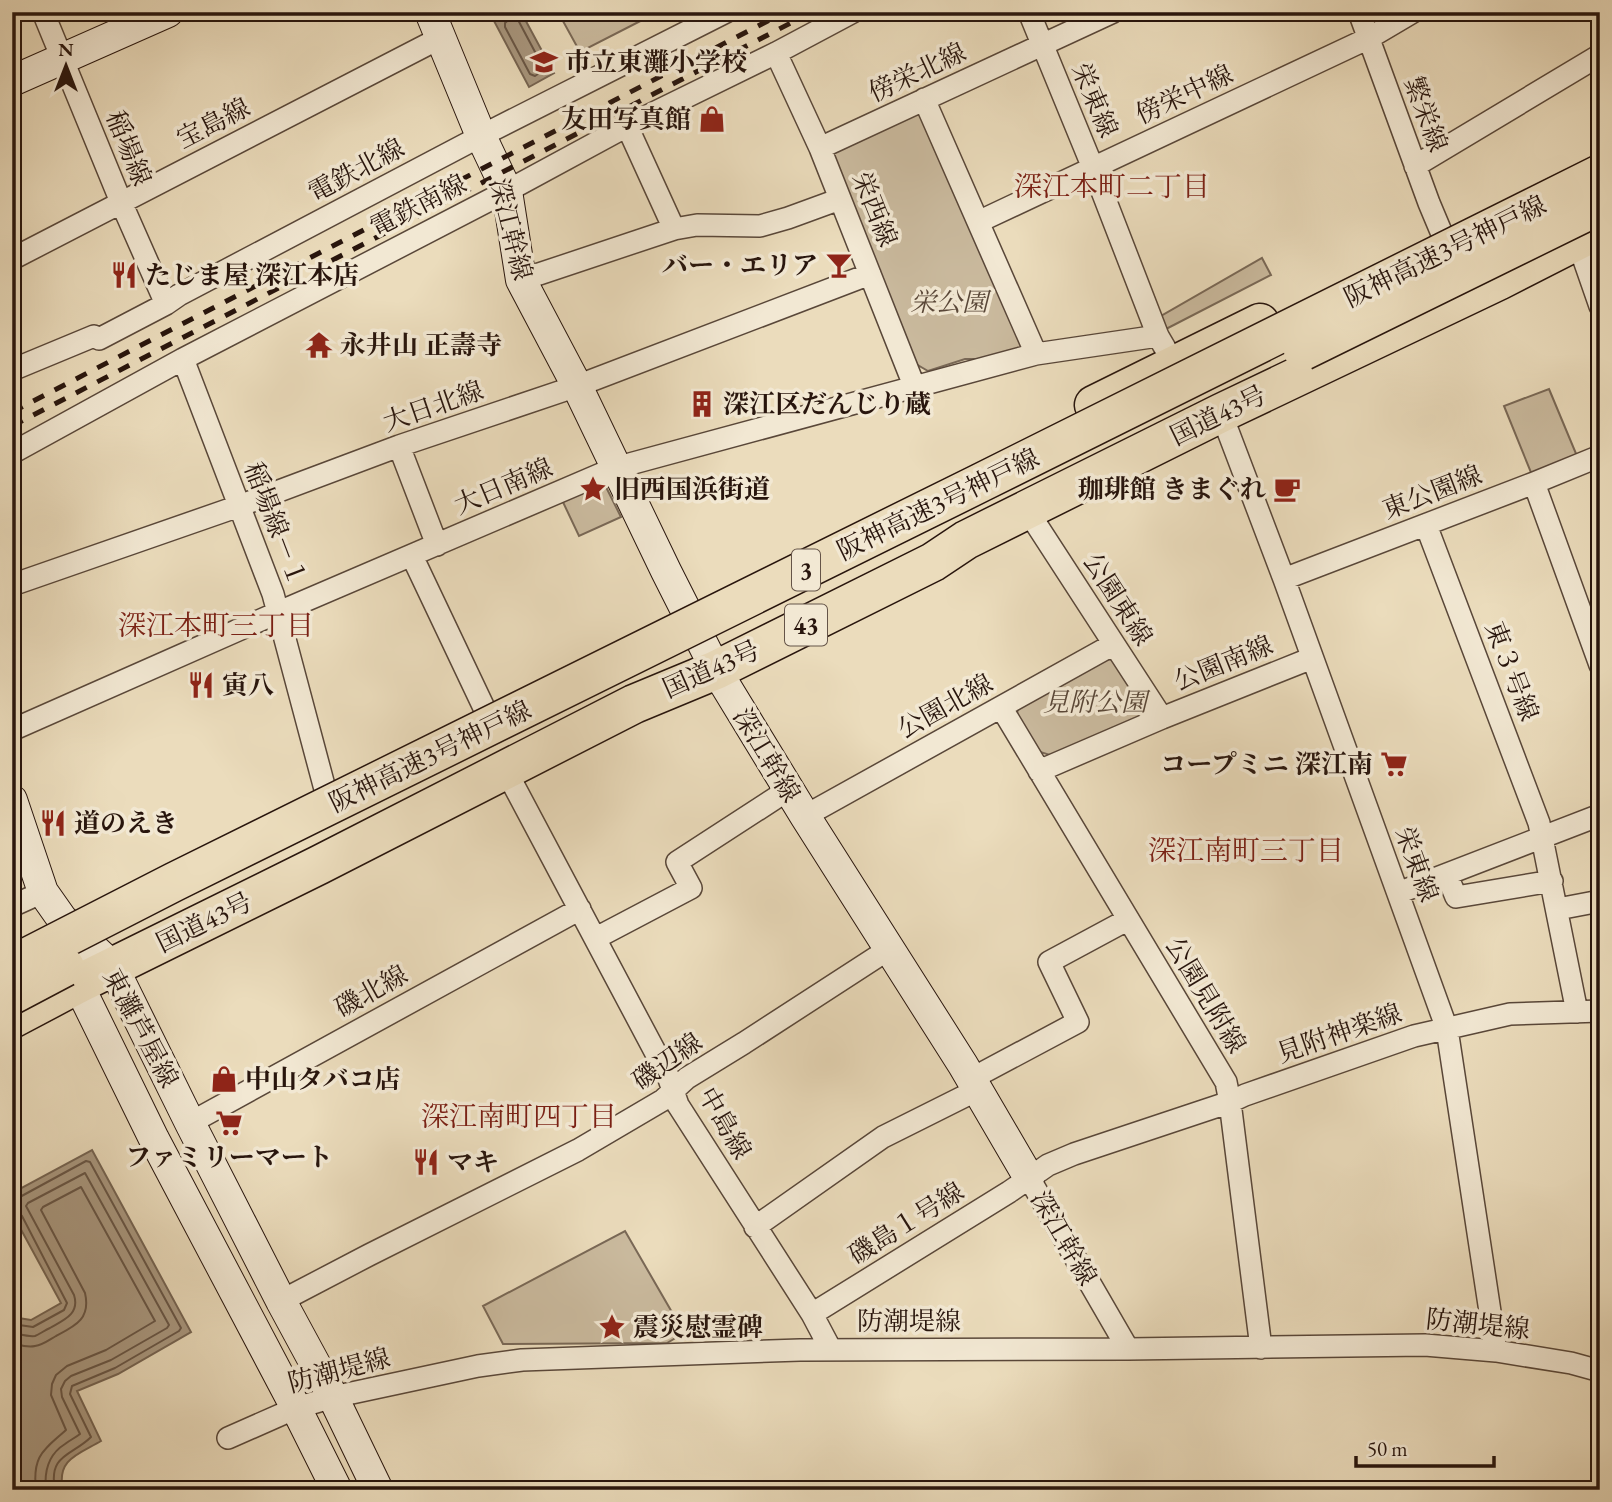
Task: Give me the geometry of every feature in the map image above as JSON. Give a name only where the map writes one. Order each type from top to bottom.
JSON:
[{"type":"highway","points":[[12,945],[52,906],[326,793],[685,609],[1007,450],[1166,350],[1442,234],[1600,158]]},
{"type":"highway","name":"阪神高速3号神戸線","points":[[12,965],[1600,174]]},
{"type":"highway","name":"阪神高速3号神戸線","points":[[12,995],[186,905],[1600,205]]},
{"type":"highway","name":"国道43号","points":[[12,1019],[634,704],[716,670],[933,562],[966,540],[1588,235]]},
{"type":"street","name":"稲場線","points":[[43,12],[166,304]]},
{"type":"street","points":[[12,81],[168,12]]},
{"type":"street","name":"電鉄北線","points":[[12,369],[94,335],[99,339],[481,136],[726,12]]},
{"type":"street","name":"電鉄南線","points":[[12,453],[183,359],[627,126],[853,12]]},
{"type":"street","name":"栄東線","points":[[1029,12],[1166,350]]},
{"type":"street","name":"傍栄北線","points":[[820,148],[1113,12]]},
{"type":"street","name":"繁栄線","points":[[1359,12],[1442,234]]},
{"type":"street","name":"傍栄中線","points":[[978,222],[1369,38],[1413,12]]},
{"type":"street","name":"深江幹線","points":[[435,25],[507,191],[521,280],[577,386],[716,670],[804,816],[974,1084],[1128,1349]]},
{"type":"street","name":"宝島線","points":[[12,259],[121,202],[435,25]]},
{"type":"street","name":"栄西線","points":[[776,53],[820,148],[915,388]]},
{"type":"street","points":[[1415,166],[1600,55]]},
{"type":"street","points":[[924,99],[1036,354]]},
{"type":"street","points":[[627,126],[674,229]]},
{"type":"street","points":[[521,280],[674,229],[697,225],[760,226],[840,199]]},
{"type":"street","points":[[1588,235],[1600,306]]},
{"type":"street","name":"大日北線","points":[[12,585],[239,506],[399,446],[577,386],[870,274]]},
{"type":"street","name":"大日南線","points":[[12,730],[615,468],[1036,354],[1166,350]]},
{"type":"street","name":"稲場線－１","points":[[183,359],[274,594],[326,793]]},
{"type":"street","name":"栄東線","points":[[1221,413],[1447,1029],[1496,1351]]},
{"type":"street","points":[[399,446],[437,544]]},
{"type":"street","name":"東公園線","points":[[1284,579],[1534,484],[1600,456]]},
{"type":"street","points":[[1534,484],[1600,665]]},
{"type":"street","name":"公園東線","points":[[1027,510],[1162,718]]},
{"type":"street","name":"東３号線","points":[[1426,525],[1535,811],[1558,909],[1577,1012]]},
{"type":"street","points":[[412,556],[486,712]]},
{"type":"street","name":"公園北線","points":[[804,816],[1114,644]]},
{"type":"street","name":"公園南線","points":[[1039,771],[1312,658]]},
{"type":"street","name":"公園見附線","points":[[1001,707],[1226,1082],[1261,1348]]},
{"type":"street","name":"中島線","points":[[505,769],[668,1076],[678,1105],[812,1314],[831,1349]]},
{"type":"street","points":[[596,938],[691,888],[677,862],[788,790]]},
{"type":"street","points":[[12,800],[52,906],[12,906]]},
{"type":"street","points":[[1398,893],[1600,815]]},
{"type":"street","points":[[1447,875],[1456,897],[1552,881]]},
{"type":"street","points":[[1558,909],[1600,901]]},
{"type":"street","name":"東灘芦屋線","points":[[52,906],[113,967],[378,1490]]},
{"type":"street","name":"東灘芦屋線","points":[[52,906],[78,984],[154,1139],[337,1490]]},
{"type":"street","name":"磯北線","points":[[190,1123],[580,909]]},
{"type":"street","points":[[755,1227],[883,1137],[1078,1022],[1049,962],[1127,920]]},
{"type":"street","name":"磯辺線","points":[[281,1301],[578,1150],[663,1100],[687,1078],[889,949]]},
{"type":"street","name":"見附神楽線","points":[[1029,1178],[1048,1165],[1074,1154],[1414,1036],[1510,1014],[1600,1011]]},
{"type":"street","name":"磯島１号線","points":[[812,1314],[1029,1178]]},
{"type":"street","name":"防潮堤線","points":[[228,1438],[296,1408],[333,1397],[478,1366],[522,1360],[831,1349],[1425,1345],[1496,1351],[1571,1363],[1600,1371]]},
{"type":"green space","points":[[558,12],[658,12],[580,52]]},
{"type":"green space","name":"栄公園","points":[[922,107],[1026,346],[980,359],[965,359],[928,371],[916,364],[832,158],[836,148]]},
{"type":"green space","points":[[1262,258],[1271,275],[1166,329],[1161,316]]},
{"type":"green space","points":[[1549,389],[1577,456],[1532,475],[1504,406]]},
{"type":"green space","points":[[595,485],[606,487],[621,517],[579,536],[562,500]]},
{"type":"green space","name":"見附公園","points":[[1104,659],[1114,660],[1146,710],[1142,718],[1053,756],[1037,751],[1017,716],[1018,705]]},
{"type":"green space","points":[[625,1231],[684,1333],[667,1343],[503,1344],[483,1306]]},
{"type":"water","points":[[510,12],[521,12],[554,73],[529,87],[494,21]]},
{"type":"water","points":[[92,1150],[191,1332],[118,1374],[77,1391],[101,1441],[77,1454],[66,1464],[63,1471],[63,1490],[12,1490],[12,1317],[31,1320],[61,1303],[12,1213],[12,1193]]},
{"type":"railway","points":[[12,412],[785,12]]},
{"type":"railway","points":[[12,426],[812,12]]},
{"type":"place","name":"市立東灘小学校","points":[[544,62]]},
{"type":"place","name":"友田写真館","points":[[712,119]]},
{"type":"place","name":"バー・エリア","points":[[839,265]]},
{"type":"place","name":"たじま屋 深江本店","points":[[124,275]]},
{"type":"place","name":"永井山 正壽寺","points":[[319,345]]},
{"type":"place","name":"深江区だんじり蔵","points":[[702,404]]},
{"type":"place","name":"旧西国浜街道","points":[[593,489]]},
{"type":"place","name":"珈琲館 きまぐれ","points":[[1287,489]]},
{"type":"place","name":"寅八","points":[[201,685]]},
{"type":"place","name":"コープミニ 深江南","points":[[1394,764]]},
{"type":"place","name":"道のえき","points":[[53,823]]},
{"type":"place","name":"中山タバコ店","points":[[224,1079]]},
{"type":"place","name":"ファミリーマート","points":[[229,1123]]},
{"type":"place","name":"マキ","points":[[426,1162]]},
{"type":"place","name":"震災慰霊碑","points":[[612,1327]]},
{"type":"district","name":"深江本町二丁目","points":[[1112,186]]},
{"type":"district","name":"深江本町三丁目","points":[[216,625]]},
{"type":"district","name":"深江南町三丁目","points":[[1246,850]]},
{"type":"district","name":"深江南町四丁目","points":[[519,1116]]}]
